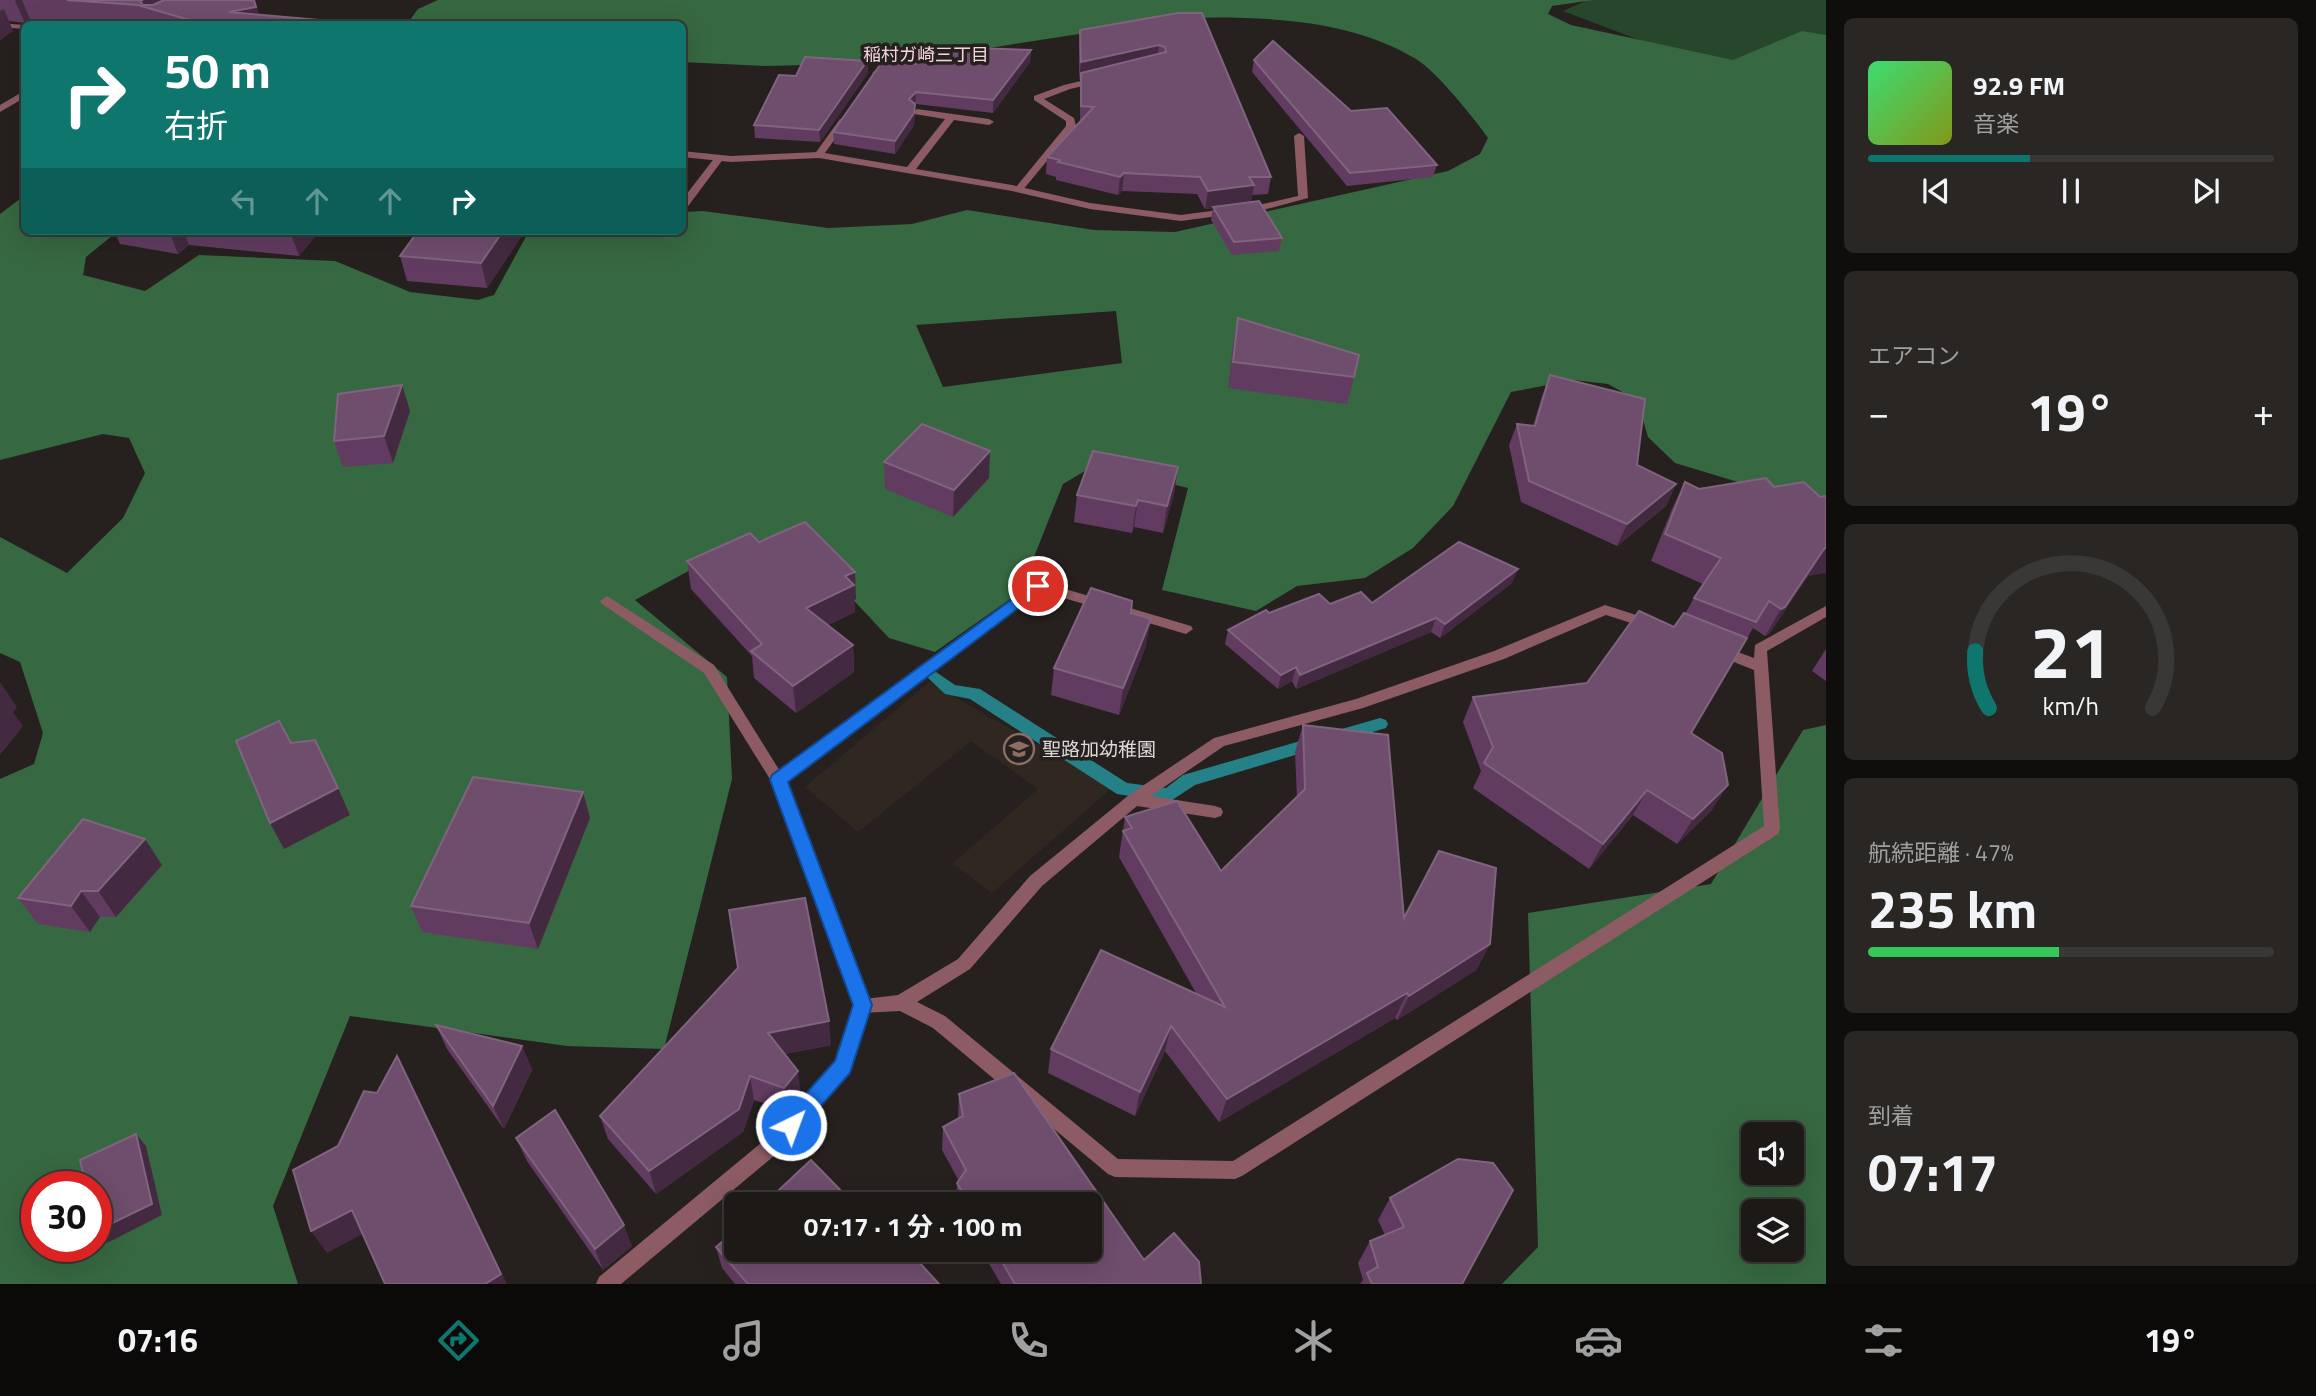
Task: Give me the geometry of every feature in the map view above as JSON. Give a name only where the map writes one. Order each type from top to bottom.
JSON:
[{"type":"street","points":[[0,25],[21,27]]},
{"type":"street","points":[[871,80],[878,69],[901,57]]},
{"type":"street","points":[[1019,189],[1071,126],[1071,120],[1037,98],[1067,87],[1106,78]]},
{"type":"street","points":[[0,109],[21,96]]},
{"type":"street","points":[[917,111],[989,122]]},
{"type":"street","points":[[820,155],[849,112]]},
{"type":"street","points":[[910,170],[951,117]]},
{"type":"street","points":[[686,154],[719,158],[820,155],[1019,189],[1090,206],[1181,218],[1264,207],[1303,198],[1299,136]]},
{"type":"street","points":[[686,202],[719,158]]},
{"type":"street","points":[[778,780],[1038,586],[1186,629]]},
{"type":"street","points":[[606,1284],[774,1144],[843,1066],[862,1005],[778,780],[709,669],[607,601]]},
{"type":"street","points":[[862,1005],[901,1003],[964,964],[1036,881],[1133,799],[1219,742],[1358,704],[1499,654],[1605,610],[1671,631]]},
{"type":"street","points":[[901,1003],[939,1022],[1115,1168],[1235,1170],[1772,829],[1760,649],[1826,611]]},
{"type":"street","points":[[1710,646],[1761,667]]},
{"type":"street","points":[[1133,799],[1215,812]]},
{"type":"shaded area","points":[[929,682],[1112,788],[992,893],[953,863],[1038,789],[971,741],[858,832],[805,787]]},
{"type":"green space","points":[[438,0],[1593,0],[1552,6],[1548,14],[1571,25],[1733,60],[1802,31],[1826,35],[1826,503],[1781,495],[1675,463],[1648,437],[1637,400],[1608,384],[1574,380],[1511,392],[1453,506],[1413,548],[1365,578],[1297,586],[1256,611],[1162,590],[1188,488],[1132,474],[1085,471],[1063,484],[1020,592],[935,652],[889,638],[797,540],[763,539],[705,562],[635,600],[727,677],[732,779],[664,1049],[567,1046],[350,1016],[273,1206],[298,1284],[0,1284],[0,779],[34,764],[43,733],[20,662],[0,653],[0,537],[67,573],[123,518],[145,473],[129,438],[103,434],[0,460],[0,214],[21,198],[21,235],[113,235],[86,257],[83,275],[145,291],[199,255],[335,261],[410,292],[478,300],[494,295],[527,235],[686,235],[686,212],[703,211],[828,228],[912,224],[967,210],[1094,230],[1175,232],[1448,171],[1480,154],[1488,138],[1444,84],[1416,59],[1390,45],[1362,35],[1303,22],[1182,18],[892,63],[766,66],[686,62],[686,21],[409,21],[418,9]],"holes":[[[1116,311],[1122,363],[943,387],[916,325]]]},
{"type":"green space","points":[[1588,0],[1826,0],[1826,57],[1779,81],[1642,41],[1563,11]]},
{"type":"green space","points":[[1826,725],[1826,1284],[1502,1284],[1538,1247],[1528,913],[1711,884],[1803,730]]},
{"type":"building","points":[[67,0],[143,0],[140,1],[143,5],[153,5],[164,0],[254,0],[256,7],[229,12],[331,21],[193,21],[138,5]]},
{"type":"building","points":[[1178,13],[1202,13],[1271,177],[1249,177],[1254,185],[1208,191],[1200,177],[1124,173],[1120,177],[1047,157],[1094,107],[1081,106],[1081,73],[1166,52],[1165,47],[1159,45],[1081,62],[1080,30]]},
{"type":"building","points":[[1273,41],[1351,111],[1387,108],[1437,165],[1350,173],[1254,60]]},
{"type":"building","points":[[944,47],[1031,50],[993,100],[916,92],[909,99],[915,104],[914,113],[895,141],[833,132],[882,62],[916,64],[921,52],[937,52]]},
{"type":"building","points":[[805,57],[867,61],[819,130],[754,125],[779,75],[796,76]]},
{"type":"building","points":[[1259,201],[1282,238],[1234,242],[1213,207]]},
{"type":"building","points":[[415,235],[500,235],[481,263],[400,256]]},
{"type":"building","points":[[1238,318],[1359,355],[1354,377],[1233,362]]},
{"type":"building","points":[[1550,375],[1645,399],[1637,465],[1676,484],[1627,524],[1529,481],[1517,424],[1535,426]]},
{"type":"building","points":[[402,385],[384,436],[334,441],[338,394]]},
{"type":"building","points":[[922,424],[990,451],[954,490],[884,462]]},
{"type":"building","points":[[1093,451],[1178,467],[1167,506],[1138,500],[1136,506],[1077,495]]},
{"type":"building","points":[[1766,478],[1774,487],[1804,482],[1820,497],[1826,496],[1826,548],[1785,607],[1781,609],[1769,601],[1756,622],[1694,598],[1721,558],[1665,534],[1685,482],[1699,489]]},
{"type":"building","points":[[805,522],[855,572],[845,576],[854,585],[806,608],[853,645],[793,686],[751,651],[762,644],[687,561],[750,533],[759,542]]},
{"type":"building","points":[[1459,542],[1518,569],[1445,624],[1436,618],[1300,675],[1296,667],[1281,675],[1228,630],[1266,610],[1269,613],[1319,594],[1330,604],[1361,592],[1372,603]]},
{"type":"building","points":[[1091,588],[1132,601],[1131,613],[1151,619],[1123,688],[1054,668]]},
{"type":"building","points":[[1639,611],[1674,627],[1684,613],[1747,638],[1691,733],[1722,753],[1728,785],[1693,819],[1647,790],[1603,844],[1484,763],[1493,747],[1473,697],[1587,683]]},
{"type":"building","points":[[279,721],[291,743],[315,740],[338,788],[270,823],[236,741]]},
{"type":"building","points":[[1303,725],[1388,735],[1404,918],[1439,851],[1496,868],[1490,944],[1409,996],[1407,993],[1227,1099],[1171,1026],[1140,1092],[1051,1049],[1101,950],[1225,1007],[1123,831],[1132,828],[1125,817],[1177,801],[1221,871],[1305,789]]},
{"type":"building","points":[[473,777],[583,792],[529,923],[411,906]]},
{"type":"building","points":[[83,819],[145,839],[98,891],[81,891],[71,906],[18,898]]},
{"type":"building","points":[[805,898],[829,1021],[768,1033],[798,1071],[784,1088],[750,1076],[739,1109],[649,1171],[600,1116],[738,968],[729,910]]},
{"type":"building","points":[[436,1025],[522,1046],[493,1106]]},
{"type":"building","points":[[397,1056],[501,1274],[485,1284],[385,1284],[352,1210],[311,1231],[293,1170],[338,1146],[364,1091],[377,1093]]},
{"type":"building","points":[[1014,1073],[1097,1192],[962,1192],[957,1183],[966,1170],[943,1127],[963,1116],[959,1094]]},
{"type":"building","points":[[555,1110],[624,1225],[595,1249],[516,1138]]},
{"type":"building","points":[[136,1134],[152,1204],[112,1223],[112,1171],[83,1171],[80,1160]]},
{"type":"building","points":[[1458,1159],[1493,1163],[1513,1190],[1462,1284],[1372,1284],[1367,1273],[1378,1267],[1370,1241],[1404,1227],[1390,1198]]},
{"type":"building","points":[[811,1160],[842,1192],[777,1192]]},
{"type":"building","points":[[1102,1200],[1144,1260],[1174,1233],[1199,1262],[1201,1284],[1015,1284],[1002,1262],[1102,1262]]},
{"type":"building","points":[[724,1240],[724,1256],[716,1247]]},
{"type":"building","points":[[729,1262],[919,1262],[939,1284],[748,1284]]},
{"type":"waterway","points":[[936,678],[951,690],[974,693],[1123,789],[1169,795],[1189,780],[1380,724]]},
{"type":"place","name":"聖路加幼稚園","points":[[1019,749]]},
{"type":"district","name":"稲村ガ崎三丁目","points":[[926,55]]},
{"type":"route","points":[[791,1125],[843,1066],[862,1005],[778,780],[1038,586]]}]
